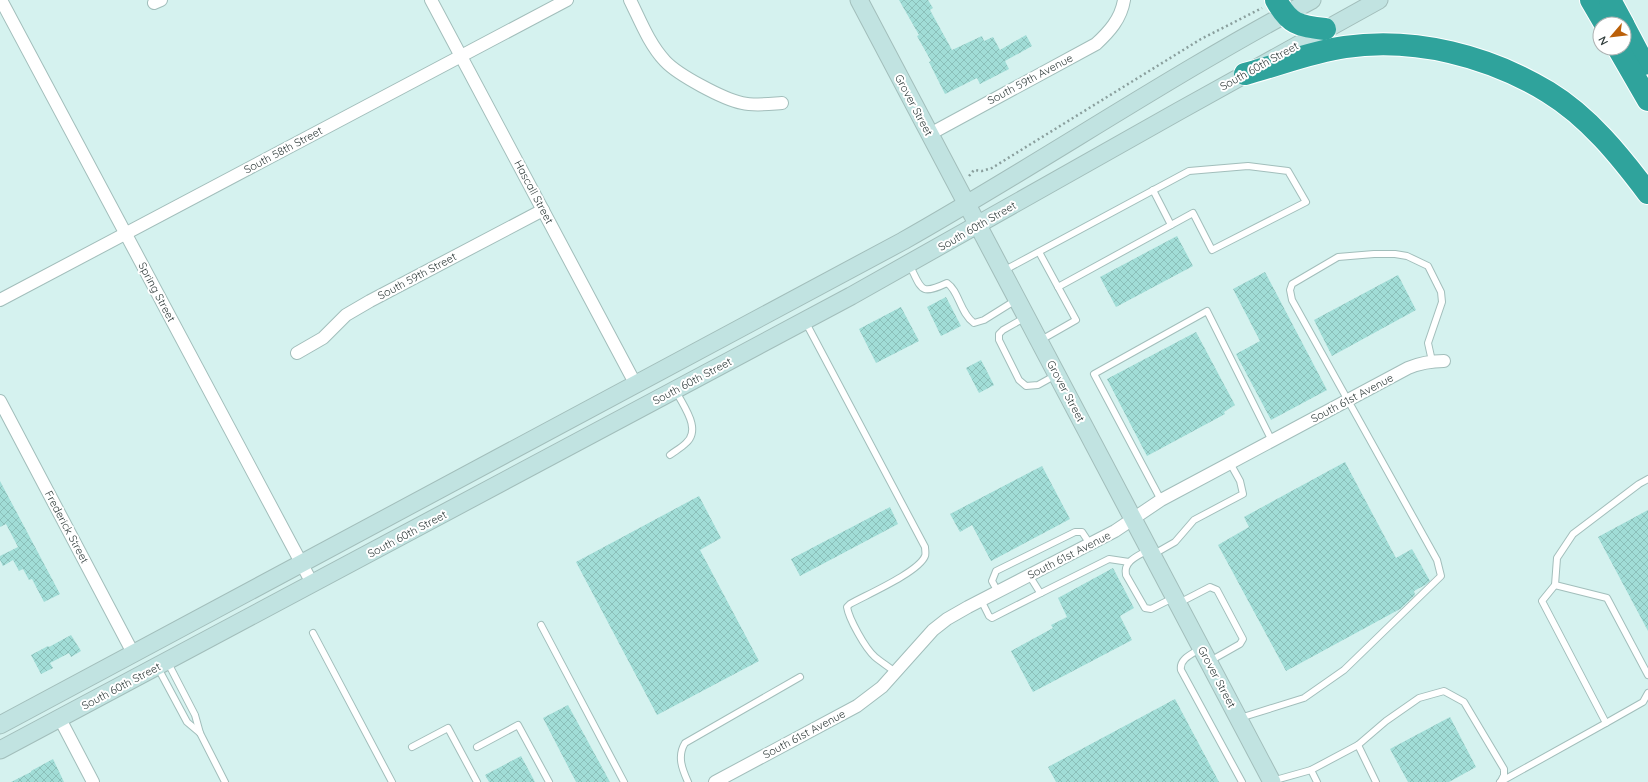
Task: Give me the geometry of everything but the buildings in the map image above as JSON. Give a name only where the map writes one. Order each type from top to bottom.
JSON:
[{"type":"highway","points":[[1591,0],[1600,16]]},
{"type":"highway","points":[[1610,0],[1618,16]]},
{"type":"highway","points":[[1280,6],[1297,23],[1310,28],[1325,29]]},
{"type":"highway","points":[[1632,42],[1648,72]]},
{"type":"highway","points":[[1245,74],[1309,54],[1368,45],[1412,46],[1433,49],[1480,60],[1526,80],[1549,93],[1572,110],[1594,130],[1618,156],[1648,194]]},
{"type":"highway","points":[[1623,56],[1648,100]]},
{"type":"main road","name":"Grover Street","points":[[858,0],[1040,341],[1271,782]]},
{"type":"main road","name":"South 60th Street","points":[[0,725],[904,241],[967,205],[1178,75],[1280,6],[1312,0]]},
{"type":"main road","name":"South 60th Street","points":[[0,750],[909,264],[1379,0]]},
{"type":"main road","points":[[675,390],[672,385],[673,379],[677,375],[736,343],[764,316]]},
{"type":"street","name":"Spring Street","points":[[1,0],[312,584]]},
{"type":"street","name":"Hascall Street","points":[[431,0],[636,385]]},
{"type":"street","name":"South 58th Street","points":[[0,300],[567,0]]},
{"type":"street","points":[[630,0],[648,35],[661,55],[674,68],[688,78],[741,103],[782,103]]},
{"type":"street","name":"South 59th Avenue","points":[[930,134],[1096,44],[1110,30],[1120,12],[1124,0]]},
{"type":"street","name":"South 59th Street","points":[[297,353],[323,338],[346,315],[370,301],[543,210]]},
{"type":"street","name":"South 61st Avenue","points":[[715,782],[857,706],[882,686],[924,638],[947,619],[1090,544],[1133,519],[1161,500],[1408,368],[1417,364],[1438,361]]},
{"type":"street","name":"Frederick Street","points":[[0,401],[133,653]]},
{"type":"street","points":[[60,719],[93,782]]},
{"type":"lane","points":[[1003,271],[1190,171],[1248,166],[1288,170],[1306,202],[1212,250],[1193,213],[1058,287]]},
{"type":"lane","points":[[1153,190],[1172,225]]},
{"type":"lane","points":[[1039,252],[1076,320],[1040,341]]},
{"type":"lane","points":[[1238,718],[1304,698],[1344,670],[1441,576],[1437,560],[1292,300],[1290,290],[1292,284],[1338,257],[1395,254],[1407,256],[1428,266],[1441,292],[1442,302],[1428,343],[1438,361]]},
{"type":"lane","points":[[909,264],[921,287],[927,290],[932,290],[948,283],[951,285],[962,309],[969,320],[974,323],[984,320],[1018,300]]},
{"type":"lane","points":[[1161,500],[1094,374],[1207,311],[1272,441]]},
{"type":"lane","points":[[1027,317],[1003,330],[999,334],[999,340],[1020,380],[1026,386],[1038,385],[1057,375]]},
{"type":"lane","points":[[805,320],[925,547],[925,556],[916,567],[847,607],[848,613],[869,650],[874,656],[895,672]]},
{"type":"lane","points":[[670,455],[688,442],[693,430],[691,422],[675,390]]},
{"type":"lane","points":[[981,600],[989,616],[992,618],[1108,559],[1129,562],[1175,542],[1194,520],[1243,494],[1240,481],[1230,463]]},
{"type":"lane","points":[[1606,723],[1542,601],[1555,585],[1557,558],[1573,534],[1639,484],[1648,479]]},
{"type":"lane","points":[[998,592],[992,581],[996,571],[1075,532],[1082,532],[1090,544]]},
{"type":"lane","points":[[1129,562],[1125,569],[1126,575],[1145,608],[1151,609],[1176,601],[1210,587],[1217,590],[1240,632],[1243,640],[1240,644],[1205,655],[1185,658],[1181,666],[1181,670],[1242,782]]},
{"type":"lane","points":[[1029,575],[1038,591],[1041,593]]},
{"type":"lane","points":[[1555,585],[1607,598],[1648,675]]},
{"type":"lane","points":[[541,625],[624,782]]},
{"type":"lane","points":[[313,634],[392,782]]},
{"type":"lane","points":[[162,664],[187,722],[200,733]]},
{"type":"lane","points":[[162,664],[195,716],[200,733],[225,782]]},
{"type":"lane","points":[[688,782],[680,757],[681,750],[685,743],[800,677]]},
{"type":"lane","points":[[1271,782],[1311,770],[1358,745],[1386,721],[1419,698],[1444,691],[1464,702],[1474,717],[1504,769],[1504,775],[1500,782]]},
{"type":"lane","points":[[1500,782],[1643,702],[1648,693]]},
{"type":"lane","points":[[477,747],[518,725],[549,782]]},
{"type":"lane","points":[[412,747],[448,728],[477,782]]},
{"type":"lane","points":[[1358,745],[1376,782]]},
{"type":"lane","points":[[1311,770],[1318,782]]},
{"type":"path","points":[[959,189],[974,170],[992,168],[1202,39],[1254,11],[1280,6]]}]
